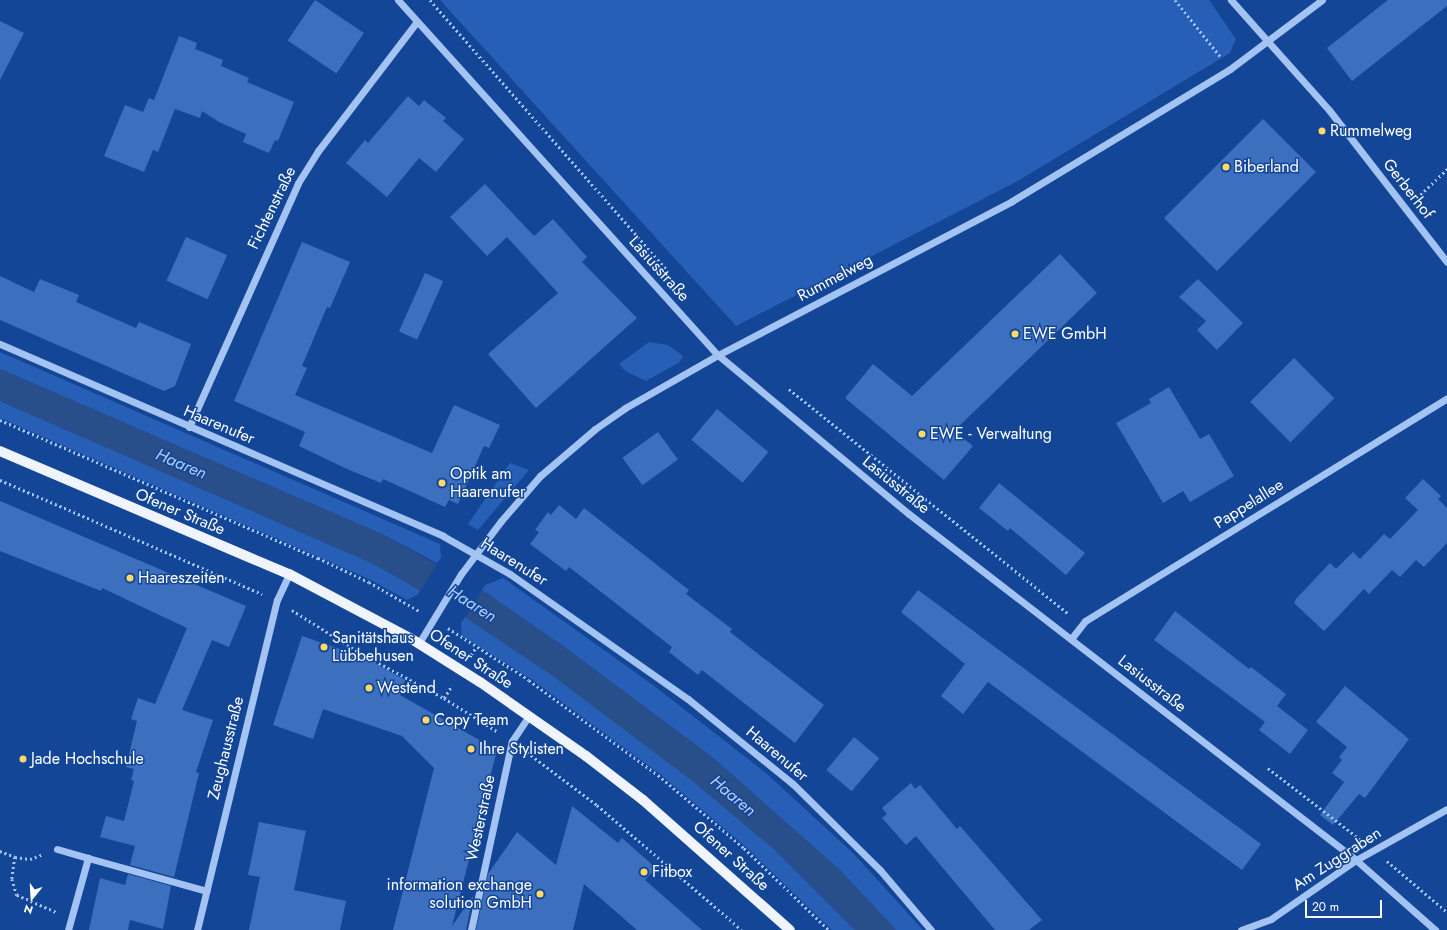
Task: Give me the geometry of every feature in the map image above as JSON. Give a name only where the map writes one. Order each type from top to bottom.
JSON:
[{"type":"main road","name":"Ofener Straße","points":[[0,451],[289,574],[419,643],[529,716],[643,800],[720,865],[790,930]]},
{"type":"street","name":"Lasiusstraße","points":[[398,0],[416,23],[718,355],[909,514],[1356,860],[1435,930]]},
{"type":"street","name":"Gerberhof","points":[[1231,0],[1267,43],[1329,110],[1447,262]]},
{"type":"street","name":"Rummelweg","points":[[419,643],[461,574],[519,499],[558,459],[625,408],[718,355],[1012,201],[1230,69],[1267,43],[1322,0]]},
{"type":"street","name":"Fichtenstraße","points":[[189,427],[298,183],[318,151],[416,23]]},
{"type":"street","name":"Haarenufer","points":[[0,344],[443,536],[523,582],[688,699],[785,777],[855,844],[931,930]]},
{"type":"street","name":"Pappelallee","points":[[1071,638],[1085,621],[1447,398]]},
{"type":"street","name":"Zeughausstraße","points":[[197,930],[277,600],[289,574]]},
{"type":"street","name":"Westerstraße","points":[[471,930],[512,741],[529,716]]},
{"type":"street","name":"Am Zuggraben","points":[[1241,930],[1271,919],[1356,860],[1447,809]]},
{"type":"street","points":[[56,849],[207,891]]},
{"type":"street","points":[[68,930],[88,858]]},
{"type":"path","points":[[430,0],[672,275]]},
{"type":"path","points":[[1175,0],[1230,69]]},
{"type":"path","points":[[1406,209],[1447,169]]},
{"type":"path","points":[[0,420],[318,558],[369,582],[420,611]]},
{"type":"path","points":[[0,480],[277,600],[357,651],[444,698],[512,741],[597,805],[742,930]]},
{"type":"path","points":[[446,627],[585,720],[658,775],[744,848],[829,930]]},
{"type":"path","points":[[469,658],[476,647]]},
{"type":"path","points":[[444,698],[454,683]]},
{"type":"path","points":[[0,851],[15,858],[30,859],[56,849]]},
{"type":"path","points":[[15,858],[12,879],[17,895],[71,918]]},
{"type":"shaded area","points":[[440,0],[1209,0],[1236,39],[1230,53],[1016,182],[736,326]]},
{"type":"shaded area","points":[[649,342],[668,345],[683,356],[680,362],[646,381],[625,371],[619,364]]},
{"type":"shaded area","points":[[0,352],[440,544],[441,558],[437,563],[384,535],[0,369]]},
{"type":"shaded area","points":[[0,401],[374,564],[421,590],[417,595],[407,600],[369,579],[0,418]]},
{"type":"shaded area","points":[[510,463],[529,470],[478,530],[468,524]]},
{"type":"shaded area","points":[[503,578],[653,685],[766,773],[854,854],[923,930],[896,930],[840,870],[712,757],[567,649],[482,590],[485,585]]},
{"type":"shaded area","points":[[465,617],[552,675],[694,782],[774,849],[855,930],[832,930],[746,847],[660,774],[531,679],[462,636],[461,623]]},
{"type":"water","name":"Haaren","points":[[0,369],[384,535],[482,590],[567,649],[712,757],[840,870],[896,930],[855,930],[774,849],[694,782],[552,675],[465,617],[374,564],[0,401]]},
{"type":"pier","points":[[438,562],[483,589],[465,618],[420,591]]},
{"type":"building","points":[[315,0],[364,33],[337,74],[288,41]]},
{"type":"building","points":[[1388,0],[1447,0],[1447,6],[1352,81],[1327,48]]},
{"type":"building","points":[[0,21],[24,33],[0,80]]},
{"type":"building","points":[[179,36],[197,43],[195,49],[223,60],[221,66],[249,78],[247,82],[294,102],[278,141],[275,140],[269,153],[243,142],[246,134],[219,122],[202,111],[200,118],[175,109],[158,152],[153,150],[144,172],[104,156],[125,105],[143,112],[149,98],[154,100]]},
{"type":"building","points":[[408,96],[419,106],[424,100],[446,118],[443,121],[464,139],[436,172],[419,158],[387,197],[346,163],[365,140],[368,143]]},
{"type":"building","points":[[1263,119],[1316,172],[1217,271],[1164,218]]},
{"type":"building","points":[[485,184],[534,236],[553,219],[587,257],[582,262],[637,318],[536,408],[488,354],[558,293],[507,237],[487,256],[450,217]]},
{"type":"building","points":[[186,237],[227,255],[208,299],[166,281]]},
{"type":"building","points":[[302,242],[350,262],[330,308],[327,307],[302,366],[307,368],[295,395],[432,453],[454,405],[500,425],[489,448],[484,446],[458,504],[449,500],[445,507],[383,479],[381,483],[347,469],[299,446],[305,432],[234,401]]},
{"type":"building","points":[[1060,254],[1097,293],[954,431],[973,446],[944,480],[845,398],[873,364],[912,396]]},
{"type":"building","points":[[425,273],[443,281],[417,340],[399,331]]},
{"type":"building","points":[[0,276],[34,292],[40,279],[79,295],[76,302],[136,328],[139,322],[191,344],[175,386],[164,391],[0,320]]},
{"type":"building","points":[[1198,279],[1243,323],[1217,350],[1197,330],[1206,321],[1179,297]]},
{"type":"building","points":[[1294,358],[1334,398],[1290,442],[1250,402]]},
{"type":"building","points":[[1169,387],[1200,439],[1209,434],[1234,476],[1190,502],[1183,491],[1163,503],[1116,423],[1151,403],[1149,399]]},
{"type":"building","points":[[717,409],[768,452],[743,483],[691,440]]},
{"type":"building","points":[[658,432],[678,460],[642,485],[622,458]]},
{"type":"building","points":[[1423,479],[1441,496],[1438,499],[1447,508],[1447,543],[1424,567],[1416,560],[1400,577],[1392,570],[1369,594],[1364,589],[1324,631],[1294,603],[1296,599],[1330,563],[1336,569],[1353,552],[1360,559],[1384,534],[1390,539],[1418,510],[1405,498]]},
{"type":"building","points":[[999,483],[1085,553],[1066,575],[1010,528],[1008,531],[979,508]]},
{"type":"building","points":[[0,501],[246,606],[229,647],[212,640],[182,710],[213,720],[196,772],[199,773],[174,877],[130,865],[135,846],[100,837],[106,816],[124,821],[134,781],[131,780],[134,769],[126,767],[137,721],[131,719],[138,698],[155,704],[187,628],[102,588],[101,591],[0,551]]},
{"type":"building","points":[[559,505],[576,519],[584,508],[689,590],[686,594],[732,629],[730,632],[824,705],[795,743],[702,670],[698,675],[669,652],[672,647],[569,567],[566,571],[530,544],[539,532],[535,530],[548,512],[551,515]]},
{"type":"building","points":[[918,590],[1261,844],[1242,870],[988,682],[963,714],[941,696],[965,664],[901,612]]},
{"type":"building","points":[[1175,611],[1249,669],[1251,667],[1286,694],[1277,706],[1308,730],[1290,754],[1259,730],[1265,722],[1154,640]]},
{"type":"building","points":[[302,636],[366,658],[405,680],[400,695],[497,750],[452,926],[473,896],[466,930],[393,930],[434,768],[402,736],[323,709],[313,739],[273,725]]},
{"type":"building","points":[[1345,686],[1409,739],[1365,798],[1359,794],[1333,825],[1320,815],[1344,782],[1332,773],[1342,760],[1339,757],[1347,747],[1316,722]]},
{"type":"building","points":[[854,737],[879,758],[852,791],[826,770]]},
{"type":"building","points":[[911,783],[915,789],[920,785],[957,829],[960,826],[1042,920],[1029,930],[995,930],[916,836],[906,845],[882,818],[887,814],[882,808]]},
{"type":"building","points":[[572,806],[618,843],[622,838],[656,868],[645,880],[702,930],[637,930],[584,884],[573,930],[476,930],[488,874],[517,832],[556,865]]},
{"type":"building","points":[[259,822],[306,831],[294,890],[346,901],[340,930],[249,930],[260,877],[248,875]]},
{"type":"building","points":[[128,874],[171,886],[163,929],[130,920],[128,930],[89,930],[100,878],[125,885]]},
{"type":"place","name":"Rummelweg","points":[[1322,131]]},
{"type":"place","name":"Biberland","points":[[1226,167]]},
{"type":"place","name":"EWE GmbH","points":[[1015,334]]},
{"type":"place","name":"EWE - Verwaltung","points":[[922,434]]},
{"type":"place","name":"Optik am Haarenufer","points":[[442,483]]},
{"type":"place","name":"Haareszeiten","points":[[130,578]]},
{"type":"place","name":"Sanitätshaus Lübbehusen","points":[[324,647]]},
{"type":"place","name":"Westend","points":[[369,688]]},
{"type":"place","name":"Copy Team","points":[[426,720]]},
{"type":"place","name":"Ihre Stylisten","points":[[471,749]]},
{"type":"place","name":"Jade Hochschule","points":[[23,759]]},
{"type":"place","name":"Fitbox","points":[[644,872]]},
{"type":"place","name":"information exchange solution GmbH","points":[[540,894]]}]
